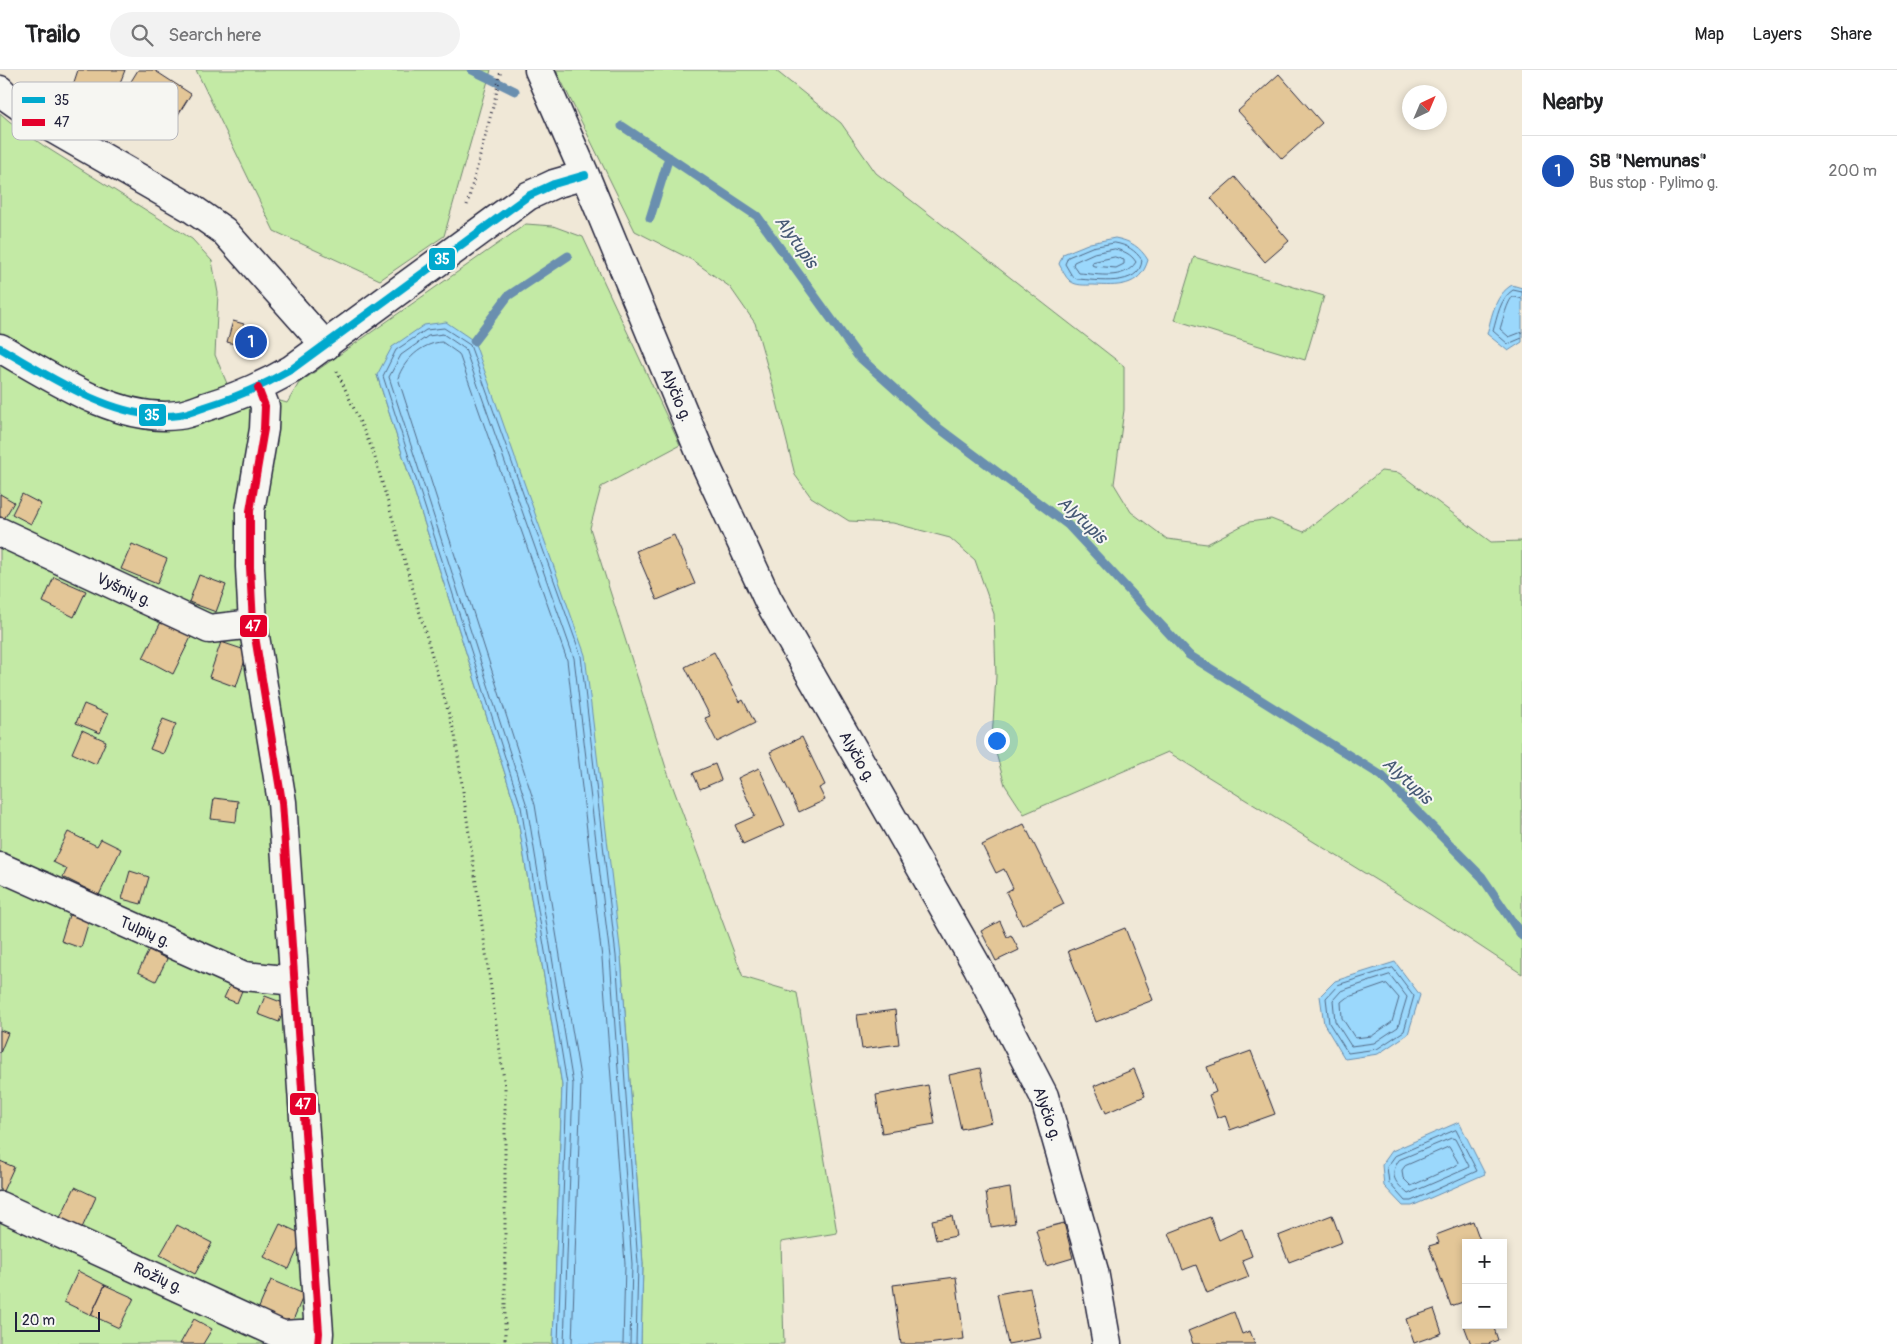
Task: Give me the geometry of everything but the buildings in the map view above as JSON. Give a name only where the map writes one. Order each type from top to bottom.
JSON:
[{"type":"street","name":"Alyčio g.","points":[[539,70],[585,175],[702,457],[768,600],[977,966],[1044,1096],[1094,1271],[1101,1343]]},
{"type":"street","points":[[0,90],[12,100]]},
{"type":"street","points":[[73,140],[191,208],[224,231],[326,346]]},
{"type":"street","points":[[0,348],[67,386],[104,404],[142,414],[179,415],[258,388],[292,369],[326,346],[454,248],[528,196],[554,184],[585,175]]},
{"type":"street","points":[[258,388],[265,406],[264,429],[250,511],[253,624],[282,802],[318,1338]]},
{"type":"street","name":"Vyšnių g.","points":[[0,532],[209,629],[253,624]]},
{"type":"street","name":"Tulpių g.","points":[[0,867],[244,976],[295,981]]},
{"type":"street","name":"Rožių g.","points":[[0,1206],[282,1335],[318,1338]]},
{"type":"path","points":[[454,248],[476,172],[501,70]]},
{"type":"path","points":[[326,346],[373,451],[455,735],[505,1087],[504,1344]]},
{"type":"green space","points":[[196,70],[491,70],[444,236],[380,280],[274,231]]},
{"type":"green space","points":[[556,70],[775,70],[841,123],[876,173],[1124,366],[1124,410],[1114,484],[1131,512],[1167,539],[1207,544],[1249,522],[1271,519],[1304,532],[1381,471],[1399,473],[1491,542],[1522,541],[1522,974],[1431,914],[1168,752],[1024,814],[1005,785],[992,739],[996,676],[994,614],[975,560],[950,538],[893,523],[849,521],[811,497],[795,475],[755,323],[730,287],[692,260],[635,231]]},
{"type":"green space","points":[[0,113],[12,123],[12,140],[36,140],[192,239],[212,261],[218,293],[215,355],[228,386],[287,403],[299,383],[526,224],[553,226],[583,237],[680,445],[601,487],[590,528],[667,771],[743,977],[797,993],[837,1233],[781,1242],[784,1344],[641,1344],[643,1264],[621,956],[377,375],[516,808],[562,1085],[553,1344],[0,1344]]},
{"type":"green space","points":[[1194,257],[1324,296],[1305,360],[1175,320]]},
{"type":"water","points":[[1115,238],[1134,245],[1148,260],[1139,276],[1119,285],[1084,285],[1072,283],[1068,279],[1059,264],[1063,254],[1090,243]]},
{"type":"water","points":[[1512,285],[1522,288],[1522,342],[1508,351],[1487,334],[1498,300],[1506,289]]},
{"type":"water","points":[[446,322],[474,341],[585,655],[621,956],[643,1264],[641,1344],[553,1344],[562,1085],[516,808],[377,375],[392,347],[424,325]]},
{"type":"water","points":[[1395,962],[1420,995],[1408,1034],[1378,1054],[1345,1059],[1324,1024],[1320,996],[1335,981]]},
{"type":"water","points":[[1459,1122],[1485,1174],[1412,1206],[1403,1206],[1384,1186],[1382,1165],[1392,1151]]},
{"type":"waterway","name":"Alytupis","points":[[472,70],[515,91]]},
{"type":"waterway","name":"Alytupis","points":[[622,126],[757,216],[858,356],[936,426],[1068,525],[1189,655],[1382,776],[1482,877],[1522,936]]},
{"type":"waterway","points":[[650,218],[669,157]]},
{"type":"waterway","points":[[474,341],[508,296],[568,256]]},
{"type":"transit line","name":"35","points":[[0,348],[63,384],[109,405],[132,412],[156,416],[189,413],[250,391],[292,369],[528,196],[554,184],[585,175]]},
{"type":"transit line","name":"47","points":[[258,388],[265,406],[264,429],[250,511],[253,624],[282,802],[319,1333],[318,1344]]},
{"type":"place","name":"SB \"Nemunas\"","points":[[251,342]]}]
